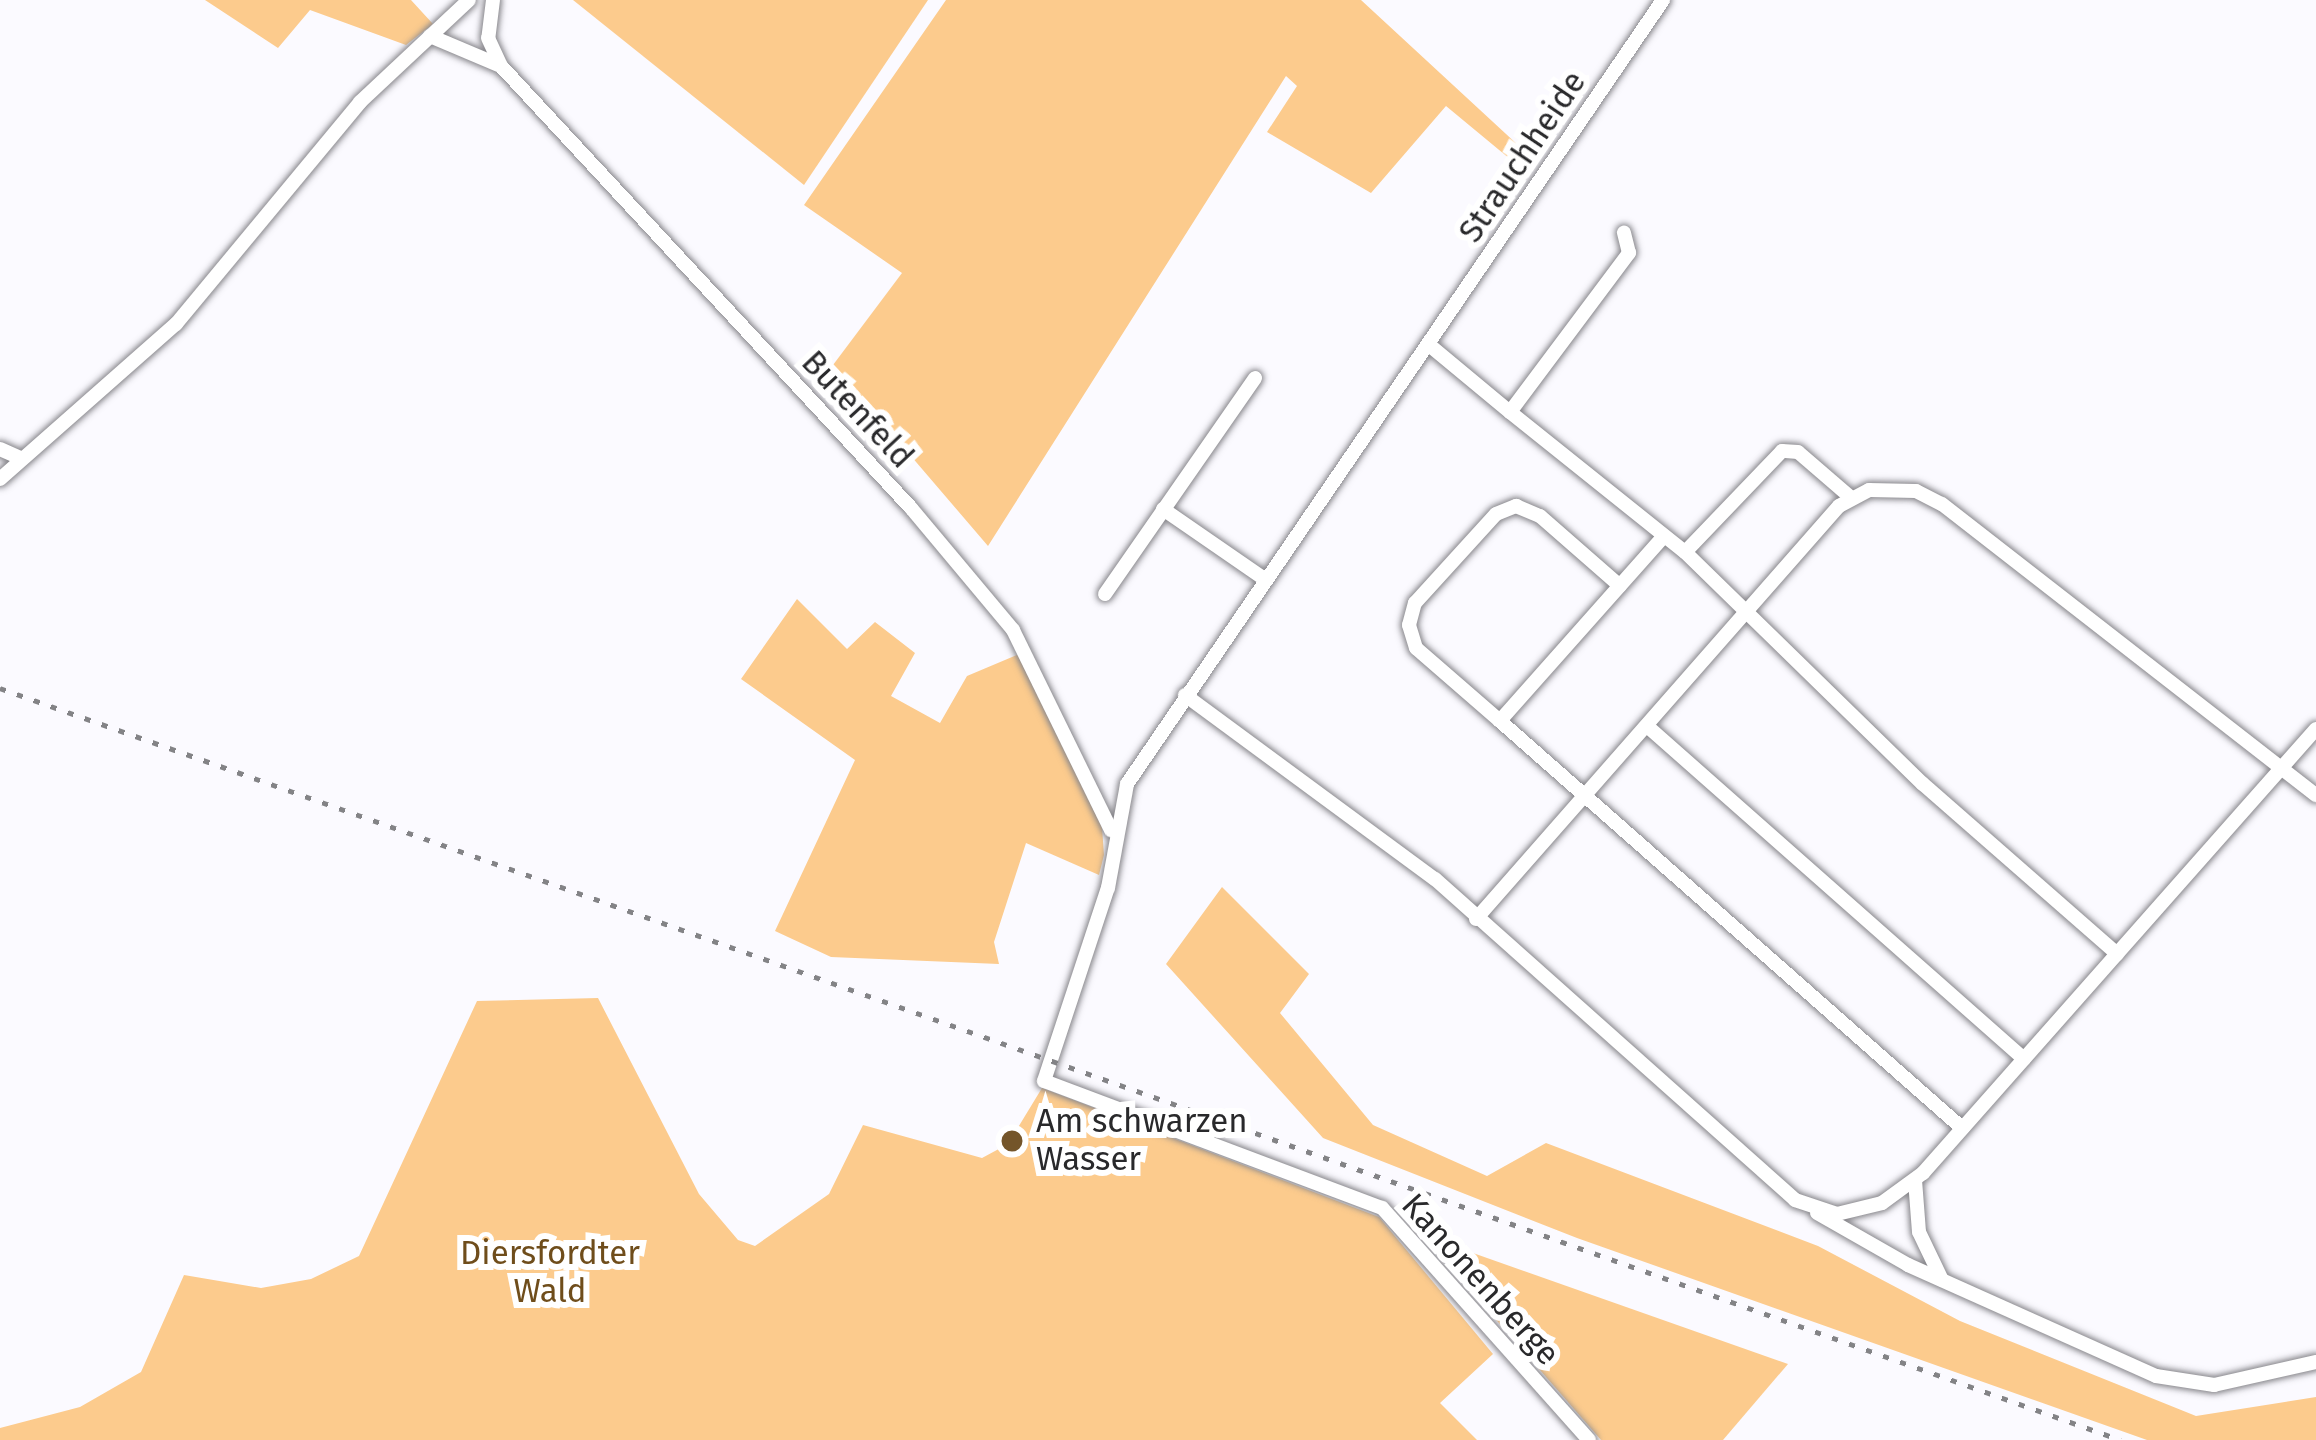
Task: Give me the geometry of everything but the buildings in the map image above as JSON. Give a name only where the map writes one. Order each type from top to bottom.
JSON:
[{"type":"street","points":[[0,479],[176,324],[360,102],[469,0]]},
{"type":"street","points":[[493,0],[488,38],[501,66]]},
{"type":"street","name":"Strauchheide","points":[[1044,1081],[1108,888],[1113,835],[1127,784],[1663,0]]},
{"type":"street","name":"Butenfeld","points":[[430,37],[501,66],[911,508],[1013,630],[1113,835]]},
{"type":"street","points":[[1510,412],[1629,253],[1624,233]]},
{"type":"street","points":[[1428,344],[1684,552],[2117,954]]},
{"type":"street","points":[[1105,594],[1255,378]]},
{"type":"street","points":[[0,449],[20,458]]},
{"type":"street","points":[[1684,552],[1782,451],[1798,452],[1850,496]]},
{"type":"street","points":[[1476,919],[1850,496],[1901,488],[1942,504],[2316,795]]},
{"type":"street","points":[[1163,508],[1266,580]]},
{"type":"street","points":[[1620,586],[1526,508],[1501,510],[1415,604],[1410,633],[1422,654],[1962,1128]]},
{"type":"street","points":[[1500,721],[1664,536]]},
{"type":"street","points":[[1186,695],[1436,879],[1813,1211],[1942,1280],[2176,1382],[2228,1384],[2316,1362]]},
{"type":"street","points":[[1647,726],[2024,1059]]},
{"type":"street","points":[[1813,1211],[1867,1208],[1916,1180],[2316,729]]},
{"type":"street","points":[[1092,784],[1127,784]]},
{"type":"street","name":"Kanonenberge","points":[[1044,1081],[1382,1208],[1589,1440]]},
{"type":"street","points":[[1916,1180],[1919,1232],[1942,1280]]},
{"type":"green space","points":[[205,0],[411,0],[433,24],[406,45],[310,10],[278,48]]},
{"type":"green space","points":[[573,0],[928,0],[804,185]]},
{"type":"green space","points":[[946,0],[1361,0],[1519,146],[1510,159],[1446,106],[1371,193],[1267,132],[1297,86],[1286,76],[988,546],[833,365],[902,273],[804,205]]},
{"type":"green space","points":[[797,599],[847,649],[875,622],[915,653],[891,696],[940,723],[967,676],[1019,654],[1102,827],[1104,855],[1099,875],[1026,843],[994,942],[999,964],[831,957],[775,931],[855,760],[741,679]]},
{"type":"green space","points":[[1222,887],[1309,974],[1280,1013],[1373,1125],[1487,1176],[1546,1143],[1818,1246],[1960,1321],[2196,1416],[2316,1397],[2316,1440],[2147,1440],[1577,1238],[1323,1138],[1166,964]]},
{"type":"green space","name":"Diersfordter Wald","points":[[598,998],[699,1194],[738,1240],[755,1246],[829,1194],[863,1125],[982,1158],[1008,1144],[1042,1088],[1379,1217],[1493,1354],[1440,1403],[1477,1440],[0,1440],[0,1428],[80,1407],[141,1372],[184,1275],[261,1288],[311,1279],[359,1256],[477,1001]]},
{"type":"green space","points":[[1422,1235],[1788,1364],[1723,1440],[1601,1440]]},
{"type":"railway","points":[[0,688],[2121,1440]]},
{"type":"place","name":"Am schwarzen Wasser","points":[[1012,1141]]}]
